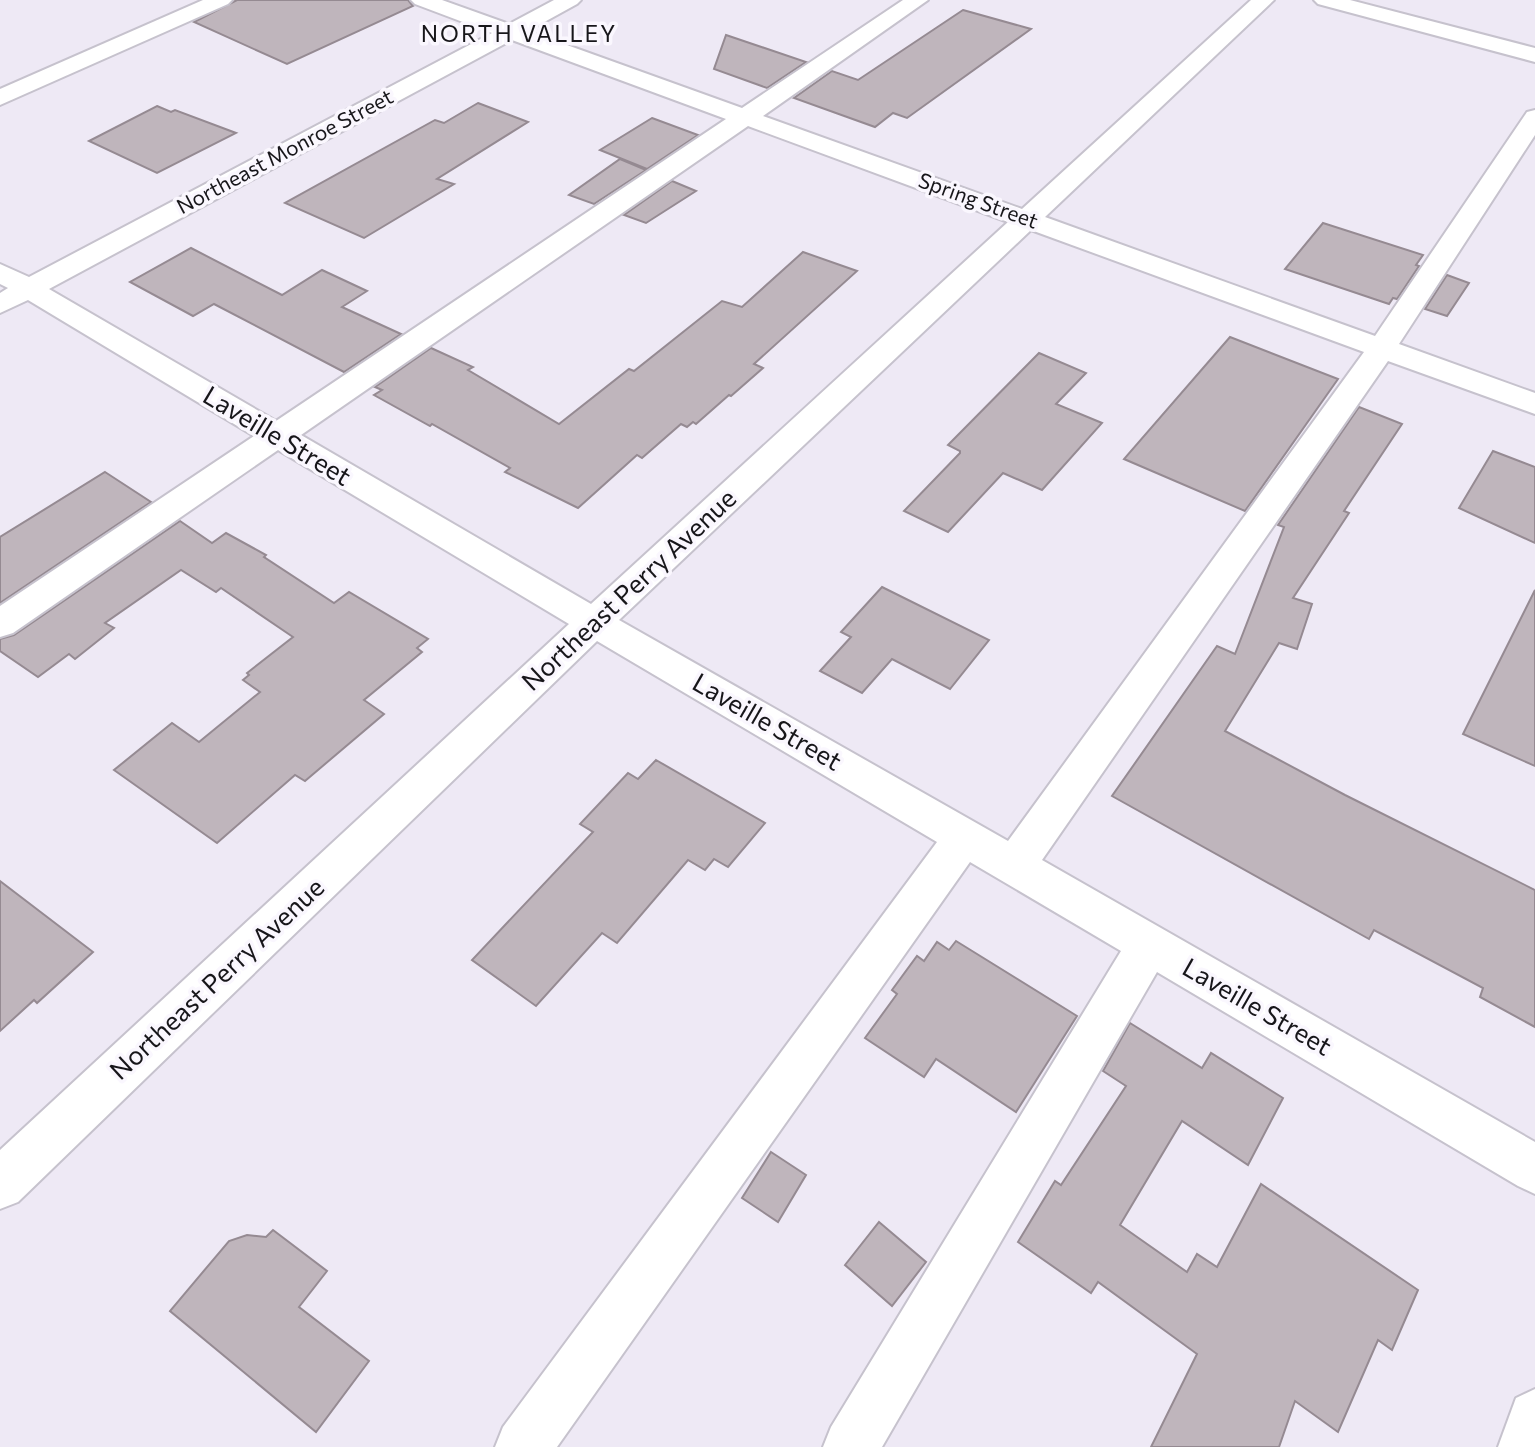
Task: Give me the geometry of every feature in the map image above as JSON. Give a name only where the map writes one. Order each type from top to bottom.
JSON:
[{"type":"street","points":[[0,99],[221,0]]},
{"type":"street","name":"Spring Street","points":[[422,0],[1535,404]]},
{"type":"street","name":"Northeast Monroe Street","points":[[10,288],[570,0]]},
{"type":"street","points":[[0,624],[917,0]]},
{"type":"street","name":"Northeast Perry Avenue","points":[[0,1184],[594,622],[1263,0]]},
{"type":"street","points":[[1325,0],[1535,55]]},
{"type":"street","points":[[1014,866],[1382,348],[1535,117]]},
{"type":"street","name":"Laveille Street","points":[[10,288],[276,435],[1535,1169]]},
{"type":"street","points":[[523,1447],[964,837]]},
{"type":"street","points":[[851,1447],[1149,945]]},
{"type":"street","points":[[1526,1447],[1535,1418]]},
{"type":"building","points":[[237,0],[408,0],[413,6],[287,64],[194,22]]},
{"type":"building","points":[[963,10],[1031,29],[907,118],[893,113],[875,127],[794,98],[832,71],[858,80]]},
{"type":"building","points":[[726,35],[806,62],[767,88],[714,69]]},
{"type":"building","points":[[478,103],[528,122],[437,179],[454,184],[364,238],[285,203],[435,120],[444,123]]},
{"type":"building","points":[[157,106],[236,133],[157,173],[89,141]]},
{"type":"building","points":[[652,118],[698,135],[647,169],[600,150]]},
{"type":"building","points":[[620,159],[646,170],[594,204],[569,195]]},
{"type":"building","points":[[672,181],[696,191],[646,223],[624,215]]},
{"type":"building","points":[[1323,223],[1423,255],[1416,265],[1419,266],[1397,299],[1393,298],[1389,304],[1285,269]]},
{"type":"building","points":[[191,248],[282,295],[322,270],[367,291],[342,307],[401,334],[344,372],[214,304],[193,316],[130,282]]},
{"type":"building","points":[[803,252],[857,271],[754,364],[763,368],[731,396],[696,424],[693,422],[687,427],[681,424],[642,458],[637,455],[578,508],[505,472],[510,468],[374,395],[382,390],[375,387],[431,348],[473,367],[468,370],[559,424],[629,369],[634,371],[722,301],[742,307]]},
{"type":"building","points":[[1447,275],[1469,283],[1447,316],[1425,309]]},
{"type":"building","points":[[1230,337],[1338,379],[1245,511],[1124,459]]},
{"type":"building","points":[[1039,353],[1086,373],[1056,404],[1102,423],[1042,490],[1003,473],[948,532],[904,511],[960,453],[948,445]]},
{"type":"building","points":[[1359,407],[1402,424],[1344,511],[1349,513],[1293,598],[1312,604],[1297,649],[1279,643],[1225,731],[1345,795],[1535,890],[1535,1027],[1480,997],[1483,988],[1374,930],[1369,939],[1112,796],[1217,646],[1235,654],[1284,527],[1278,525]]},
{"type":"building","points":[[1493,451],[1535,467],[1535,543],[1459,508]]},
{"type":"building","points":[[105,472],[151,502],[0,603],[0,537]]},
{"type":"building","points":[[180,521],[212,543],[226,533],[266,555],[264,557],[334,603],[349,592],[428,639],[417,648],[422,652],[364,700],[384,714],[305,781],[295,775],[217,843],[114,770],[172,723],[199,742],[260,692],[243,680],[249,675],[247,673],[293,637],[221,588],[216,592],[181,570],[105,623],[114,628],[75,659],[69,654],[38,677],[0,651],[0,639],[14,635]]},
{"type":"building","points":[[882,587],[989,640],[950,689],[892,659],[862,693],[820,671],[851,637],[841,632]]},
{"type":"building","points":[[1535,590],[1535,766],[1463,734]]},
{"type":"building","points":[[656,760],[765,823],[728,867],[714,859],[705,870],[688,860],[617,943],[602,933],[536,1006],[472,960],[593,832],[580,824],[628,773],[638,779]]},
{"type":"building","points":[[0,881],[93,952],[37,1003],[34,1000],[0,1031]]},
{"type":"building","points":[[956,941],[1077,1016],[1016,1112],[936,1059],[924,1077],[865,1038],[897,994],[892,990],[917,956],[924,961],[937,942],[949,950]]},
{"type":"building","points":[[1130,1023],[1202,1068],[1211,1053],[1283,1098],[1248,1165],[1182,1121],[1120,1225],[1187,1272],[1197,1254],[1217,1267],[1261,1184],[1418,1290],[1392,1350],[1378,1340],[1338,1432],[1295,1401],[1279,1447],[1151,1447],[1197,1354],[1098,1282],[1091,1293],[1018,1242],[1055,1181],[1061,1185],[1126,1086],[1103,1071]]},
{"type":"building","points":[[771,1152],[806,1175],[778,1222],[742,1198]]},
{"type":"building","points":[[879,1222],[926,1262],[892,1306],[845,1265]]},
{"type":"building","points":[[273,1230],[327,1271],[299,1307],[369,1361],[316,1432],[170,1311],[229,1241],[247,1235],[266,1237]]},
{"type":"district","name":"NORTH VALLEY","points":[[519,34]]}]
